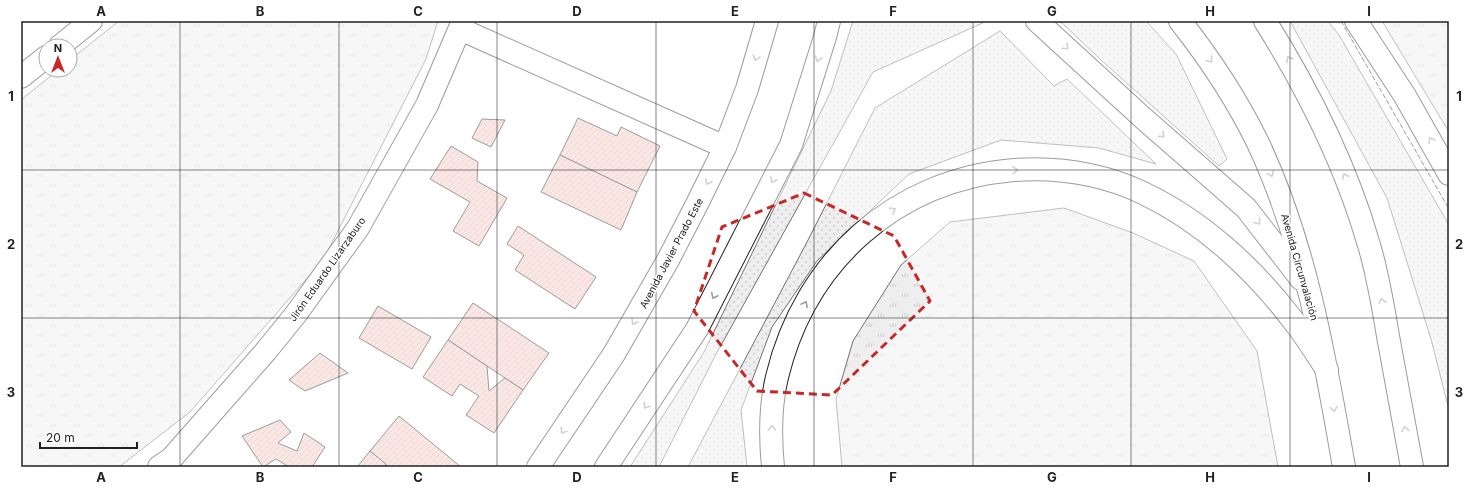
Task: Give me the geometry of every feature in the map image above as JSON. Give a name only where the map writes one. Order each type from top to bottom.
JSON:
[{"type":"main road","points":[[70,38],[91,21]]},
{"type":"main road","name":"Avenida Javier Prado Este","points":[[538,467],[614,354],[642,307],[694,211],[725,147],[747,89],[767,21]]},
{"type":"main road","points":[[606,467],[697,329],[791,144],[829,21]]},
{"type":"main road","points":[[1037,21],[1143,118],[1246,208],[1308,289]]},
{"type":"main road","name":"Avenida Circunvalación","points":[[1180,21],[1214,66],[1238,106],[1258,144],[1294,237],[1327,370],[1344,467]]},
{"type":"main road","points":[[1265,21],[1306,90],[1328,138],[1360,216],[1370,246],[1379,285],[1412,467]]},
{"type":"main road","points":[[1359,23],[1405,96],[1449,174]]},
{"type":"main road","points":[[461,25],[725,147]]},
{"type":"main road","name":"Jirón Eduardo Lizarzaburo","points":[[159,467],[171,459],[266,351],[296,314],[358,228],[427,105],[461,25]]},
{"type":"main road","points":[[21,77],[38,63]]},
{"type":"main road","points":[[773,467],[771,444],[772,415],[777,378],[795,322],[809,296],[845,249],[867,228],[892,210],[919,195],[946,184],[973,176],[1029,169],[1057,170],[1086,174],[1141,192],[1167,205],[1202,229],[1234,255],[1265,286],[1294,320],[1327,370]]},
{"type":"highlighted area","points":[[804,193],[894,236],[930,301],[832,395],[757,391],[694,311],[722,227]]},
{"type":"green space","points":[[119,21],[438,21],[426,59],[323,260],[190,412],[119,467],[21,467],[21,100],[48,78],[78,78],[78,54]]},
{"type":"green space","points":[[853,21],[987,21],[873,72],[715,356],[659,467],[630,467],[704,352],[831,91]]},
{"type":"green space","points":[[1060,21],[1146,21],[1176,54],[1227,159],[1219,166]]},
{"type":"green space","points":[[1290,21],[1328,21],[1339,35],[1449,225],[1449,410],[1431,339],[1387,198]]},
{"type":"green space","points":[[1382,21],[1449,21],[1449,132]]},
{"type":"green space","points":[[1000,31],[1054,86],[1067,79],[1156,164],[1099,148],[1001,140],[909,174],[817,261],[772,327],[741,410],[747,467],[688,467],[806,244],[875,108]]},
{"type":"green space","points":[[1064,208],[1133,233],[1194,261],[1257,351],[1278,467],[842,467],[836,399],[853,341],[901,265],[950,222]]},
{"type":"building","points":[[578,118],[617,136],[621,127],[660,146],[637,192],[560,155]]},
{"type":"building","points":[[482,119],[505,120],[491,147],[472,138]]},
{"type":"building","points":[[451,146],[478,162],[477,181],[507,198],[479,246],[453,231],[470,202],[430,179]]},
{"type":"building","points":[[560,155],[637,192],[621,230],[541,192]]},
{"type":"building","points":[[518,226],[596,277],[575,309],[515,270],[524,255],[507,244]]},
{"type":"building","points":[[473,303],[549,353],[523,390],[448,340]]},
{"type":"building","points":[[378,306],[431,337],[412,369],[359,338]]},
{"type":"building","points":[[448,340],[487,366],[489,391],[505,378],[523,390],[494,433],[466,415],[479,396],[460,384],[452,396],[423,377]]},
{"type":"building","points":[[320,353],[348,373],[305,391],[289,380]]},
{"type":"building","points":[[399,416],[461,467],[388,467],[370,451]]},
{"type":"building","points":[[280,420],[291,432],[278,443],[297,451],[304,433],[325,447],[312,467],[289,467],[276,459],[263,467],[242,436]]},
{"type":"building","points":[[370,451],[386,464],[384,467],[357,467]]},
{"type":"fence","points":[[1341,21],[1449,209]]}]
